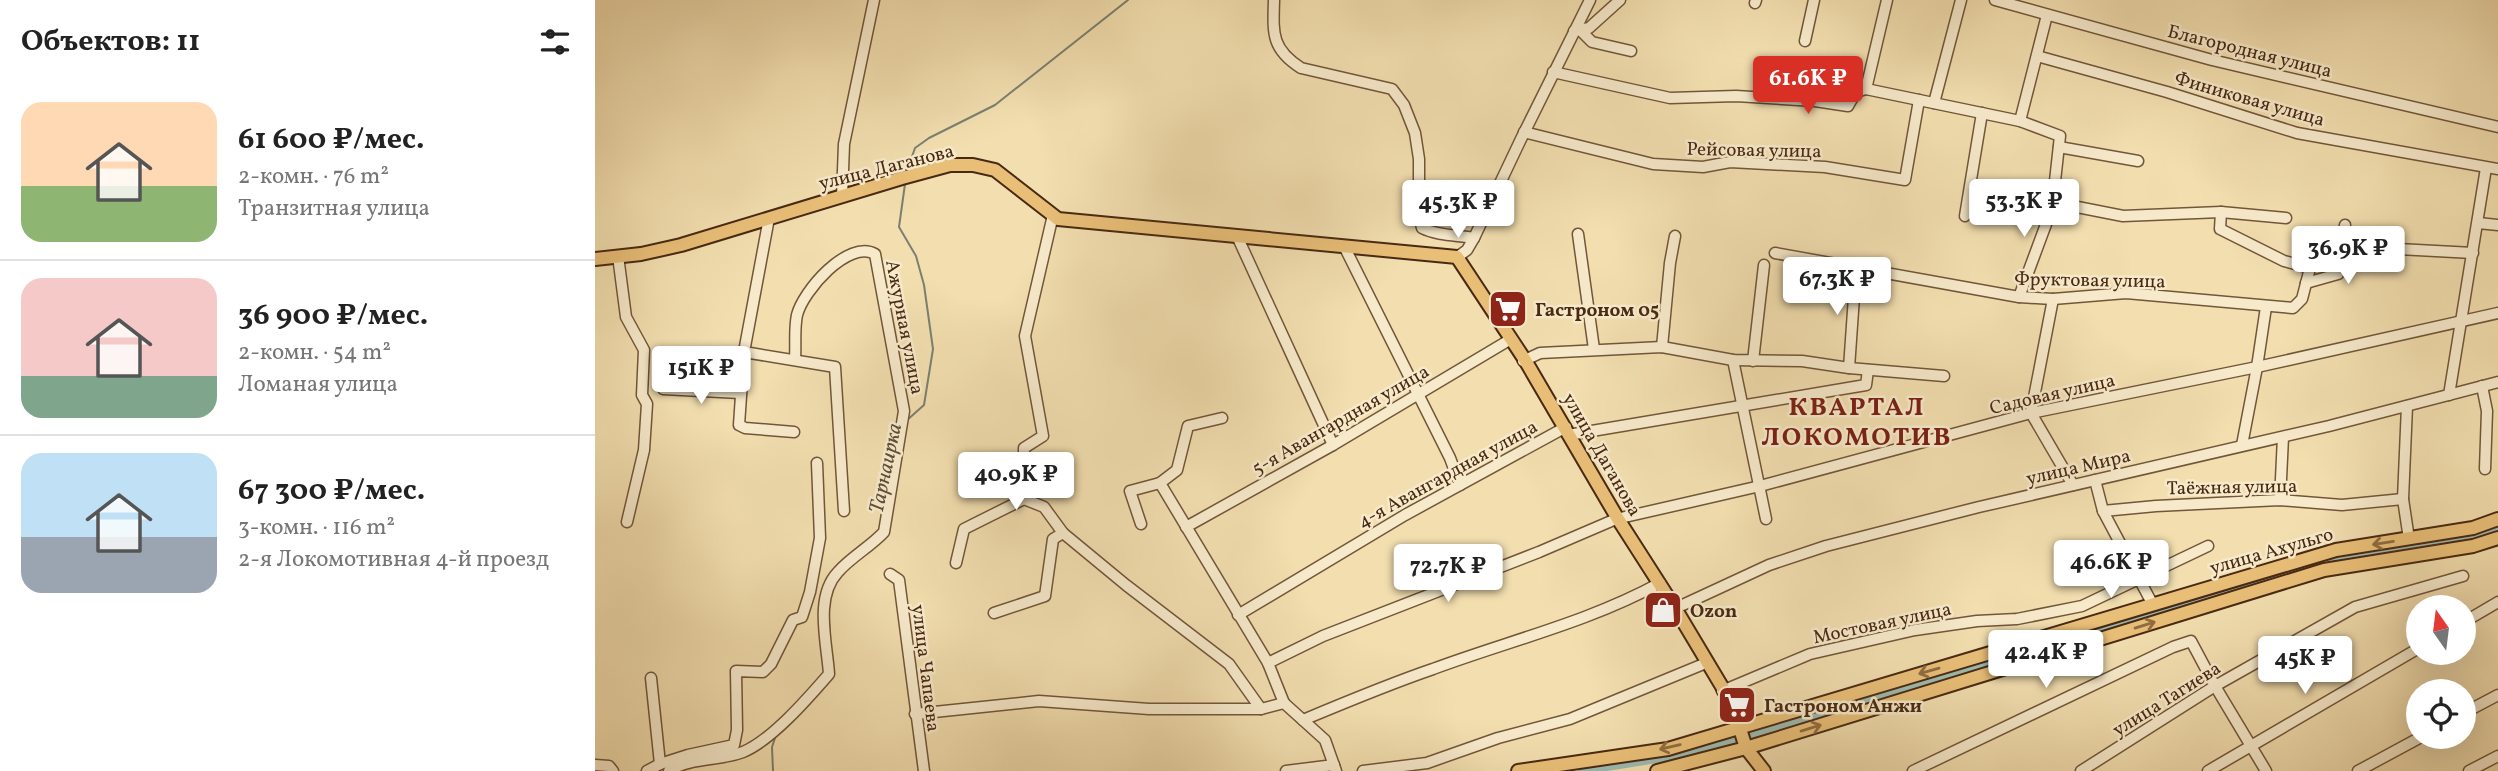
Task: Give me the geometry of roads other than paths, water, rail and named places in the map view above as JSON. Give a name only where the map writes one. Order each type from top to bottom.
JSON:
[{"type":"main road","name":"улица Даганова","points":[[595,260],[642,256],[682,247],[950,165],[973,165],[995,170],[1058,219],[1456,257],[1524,361],[1617,519],[1723,690],[1736,716],[1743,749],[1759,769]]},
{"type":"main road","name":"улица Ахульго","points":[[1518,771],[1668,748],[2336,550],[2473,528],[2498,519]]},
{"type":"main road","points":[[1663,770],[1743,749],[2324,570],[2473,546],[2498,538]]},
{"type":"street","points":[[842,196],[844,144],[874,0]]},
{"type":"street","points":[[1273,0],[1275,43],[1288,60],[1301,68],[1391,89],[1404,105],[1415,133],[1419,159],[1419,216],[1422,228],[1433,234],[1474,238]]},
{"type":"street","points":[[1456,257],[1467,250],[1474,238],[1553,72],[1578,31],[1590,0]]},
{"type":"street","points":[[1578,31],[1589,28],[1620,0]]},
{"type":"street","points":[[1805,41],[1814,0]]},
{"type":"street","points":[[1866,89],[1887,0]]},
{"type":"street","points":[[1934,103],[1961,0]]},
{"type":"street","name":"Благородная улица","points":[[1995,0],[2213,60],[2498,127]]},
{"type":"street","points":[[2020,121],[2047,15]]},
{"type":"street","points":[[1578,31],[1592,42],[1632,51]]},
{"type":"street","name":"Финиковая улица","points":[[2037,56],[2167,92],[2297,133],[2498,169]]},
{"type":"street","points":[[1553,72],[1670,98],[1736,96],[1849,106],[1856,92],[1866,89],[2020,121],[2059,142],[2138,161]]},
{"type":"street","name":"Рейсовая улица","points":[[1524,132],[1653,164],[1703,167],[1730,162],[1825,167],[1905,180],[1919,100]]},
{"type":"street","points":[[1965,216],[1982,113]]},
{"type":"street","points":[[2019,297],[2052,208],[2059,142]]},
{"type":"street","points":[[2449,395],[2486,168]]},
{"type":"street","points":[[2052,202],[2123,216],[2221,212],[2286,218]]},
{"type":"street","points":[[2221,212],[2220,229],[2284,261],[2310,268],[2306,283]]},
{"type":"street","points":[[1024,499],[1024,448],[1043,436],[1025,336],[1052,215]]},
{"type":"street","points":[[769,219],[744,352],[739,425],[745,428],[795,432]]},
{"type":"street","points":[[2478,223],[2498,225]]},
{"type":"street","points":[[2306,283],[2338,274],[2346,225]]},
{"type":"street","points":[[1578,234],[1594,349]]},
{"type":"street","points":[[1662,347],[1669,263],[1675,236]]},
{"type":"street","points":[[1238,237],[1333,445]]},
{"type":"street","points":[[2342,246],[2473,253]]},
{"type":"street","points":[[1345,247],[1450,458],[1460,485]]},
{"type":"street","name":"Ажурная улица","points":[[665,767],[742,753],[759,743],[807,698],[829,674],[824,603],[828,586],[837,572],[884,532],[904,411],[875,254],[869,250],[859,251],[843,259],[827,270],[805,297],[797,316],[795,359]]},
{"type":"street","name":"Фруктовая улица","points":[[1776,253],[2019,297],[2053,299],[2126,293],[2293,308],[2302,299],[2306,283]]},
{"type":"street","points":[[618,257],[626,317],[644,350],[642,395],[647,404],[644,450],[627,522]]},
{"type":"street","points":[[1753,361],[1764,265]]},
{"type":"street","points":[[1849,368],[1856,268]]},
{"type":"street","points":[[2053,299],[2031,413],[2073,485]]},
{"type":"street","points":[[2242,446],[2266,307]]},
{"type":"street","name":"Садовая улица","points":[[1268,663],[1323,636],[1617,519],[1760,486],[2031,413],[2257,367],[2498,313]]},
{"type":"street","name":"5-я Авангардная улица","points":[[1186,527],[1333,445],[1511,340]]},
{"type":"street","points":[[1524,361],[1541,353],[1662,347],[1734,360],[1802,361],[1944,376]]},
{"type":"street","points":[[744,352],[835,367],[844,511]]},
{"type":"street","points":[[1734,360],[1766,519]]},
{"type":"street","name":"4-я Авангардная улица","points":[[1238,615],[1460,485],[1567,432],[1866,385],[1868,370]]},
{"type":"street","name":"улица Мира","points":[[1674,608],[1769,565],[1826,545],[2498,382]]},
{"type":"street","points":[[2482,386],[2487,411],[2485,469]]},
{"type":"street","points":[[663,389],[740,393]]},
{"type":"street","points":[[2407,406],[2403,499],[2409,539]]},
{"type":"street","points":[[1141,524],[1130,491],[1160,483],[1177,470],[1188,426],[1222,418]]},
{"type":"street","points":[[2280,500],[2283,436]]},
{"type":"street","points":[[647,771],[665,767],[688,755],[734,745],[737,730],[736,671],[763,672],[771,664],[793,620],[803,617],[820,538],[817,463]]},
{"type":"street","points":[[2095,480],[2103,511],[2153,605]]},
{"type":"street","points":[[1160,483],[1268,663],[1284,704],[1325,740],[1335,768],[1286,771]]},
{"type":"street","points":[[956,563],[964,529],[1024,499],[1044,507],[1063,533],[1126,586],[1229,664],[1261,709]]},
{"type":"street","name":"Таёжная улица","points":[[2103,511],[2280,500],[2342,505],[2403,499]]},
{"type":"street","points":[[994,613],[1045,596],[1053,539],[1063,533]]},
{"type":"street","name":"Мостовая улица","points":[[1723,690],[1810,654],[1889,636],[1977,621],[2017,619],[2066,611],[2082,606],[2208,546]]},
{"type":"street","name":"улица Чапаева","points":[[890,573],[899,580],[924,771]]},
{"type":"street","name":"улица Тагиева","points":[[2081,771],[2215,686],[2355,607],[2463,576]]},
{"type":"street","points":[[1303,720],[1435,668],[1521,640],[1597,611],[1659,584]]},
{"type":"street","points":[[2476,615],[2498,602]]},
{"type":"street","points":[[1913,771],[2173,646],[2191,641],[2266,771]]},
{"type":"street","points":[[2208,771],[2406,656]]},
{"type":"street","points":[[1363,771],[1427,763],[1498,738],[1570,719],[1705,663]]},
{"type":"street","points":[[651,678],[665,767]]},
{"type":"street","points":[[2476,707],[2498,695]]},
{"type":"street","points":[[915,714],[1039,701],[1149,709],[1261,709],[1284,704]]},
{"type":"street","points":[[2358,771],[2406,745]]},
{"type":"street","points":[[2469,771],[2498,756]]},
{"type":"street","points":[[595,765],[609,766],[613,771]]},
{"type":"waterway","name":"Тарнаирка","points":[[907,171],[915,148],[929,138],[995,105],[1128,0]]},
{"type":"waterway","name":"Тарнаирка","points":[[905,184],[899,227],[916,256],[924,285],[933,349],[924,405],[906,421]]},
{"type":"waterway","points":[[1582,771],[1682,755],[2322,564],[2447,543],[2498,530]]},
{"type":"waterway","name":"Тарнаирка","points":[[829,621],[830,636]]},
{"type":"waterway","name":"Тарнаирка","points":[[773,771],[772,747],[775,738]]},
{"type":"place","name":"Гастроном 05","points":[[1508,309]]},
{"type":"place","name":"Ozon","points":[[1663,610]]},
{"type":"place","name":"Гастроном Анжи","points":[[1737,705]]},
{"type":"district","name":"КВАРТАЛ ЛОКОМОТИВ","points":[[1857,421]]}]
